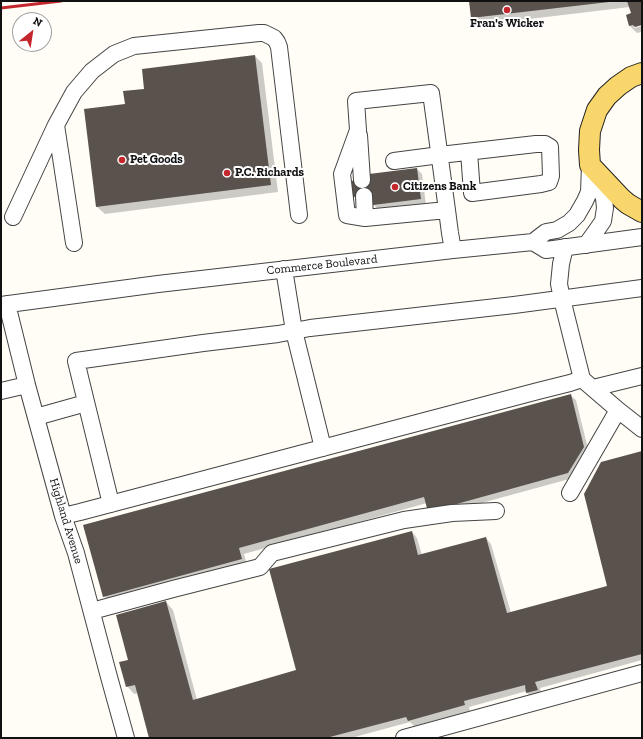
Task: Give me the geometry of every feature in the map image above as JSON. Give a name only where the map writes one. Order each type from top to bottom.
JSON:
[{"type":"main road","points":[[642,73],[631,77],[607,96],[598,110],[590,131],[589,150],[590,165],[622,199],[642,212]]},
{"type":"street","points":[[13,217],[56,125],[74,92],[92,71],[114,54],[134,46],[259,33],[264,33],[274,38],[279,46],[299,215]]},
{"type":"street","points":[[362,180],[356,101],[431,93],[453,250]]},
{"type":"street","points":[[56,125],[74,243]]},
{"type":"street","points":[[358,130],[342,174],[347,215],[365,218],[447,210]]},
{"type":"street","points":[[394,161],[440,155],[536,144],[545,144],[550,147],[551,176],[549,182],[472,193],[469,152]]},
{"type":"street","points":[[533,242],[546,232],[557,230],[569,223],[577,215],[589,192],[590,165]]},
{"type":"street","points":[[586,245],[603,221],[605,208],[604,198],[590,165]]},
{"type":"street","points":[[364,196],[365,218]]},
{"type":"street","name":"Commerce Boulevard","points":[[4,305],[158,284],[453,250],[533,242],[546,250],[642,237]]},
{"type":"street","points":[[564,247],[559,284],[562,299],[588,383],[642,429]]},
{"type":"street","points":[[284,269],[294,331],[323,448]]},
{"type":"street","points":[[111,504],[76,360],[310,328],[562,299],[642,288]]},
{"type":"street","name":"Highland Avenue","points":[[4,305],[63,516],[76,553],[126,738]]},
{"type":"street","points":[[63,516],[530,392],[570,383],[588,383],[642,376]]},
{"type":"street","points":[[1,391],[27,385]]},
{"type":"street","points":[[36,417],[86,403]]},
{"type":"street","points":[[570,493],[618,410]]},
{"type":"street","points":[[92,611],[260,567],[272,553],[404,520],[438,515],[496,512]]},
{"type":"street","points":[[404,738],[642,672]]},
{"type":"building","name":"Fran's Wicker","points":[[469,1],[609,1],[609,2],[471,18]]},
{"type":"building","points":[[627,1],[642,1],[642,25],[635,27],[633,25],[629,26],[626,15],[631,13]]},
{"type":"building","points":[[255,55],[271,185],[96,207],[84,109],[125,104],[123,91],[144,89],[142,69]]},
{"type":"building","name":"Citizens Bank","points":[[417,168],[421,199],[373,205],[371,195],[353,197],[351,181],[369,179],[369,174]]},
{"type":"building","points":[[571,394],[584,447],[568,473],[428,512],[424,497],[239,548],[242,559],[103,597],[83,525]]},
{"type":"building","points":[[642,451],[642,654],[535,682],[538,690],[526,693],[525,685],[464,701],[465,705],[408,721],[406,717],[326,738],[149,738],[135,685],[126,687],[119,662],[128,660],[116,615],[166,601],[193,700],[296,670],[269,569],[412,531],[418,555],[486,537],[507,613],[607,586],[584,494],[601,462]]},
{"type":"railway","points":[[1,8],[61,1]]},
{"type":"place","name":"Fran's Wicker","points":[[507,10]]},
{"type":"place","name":"Pet Goods","points":[[122,160]]},
{"type":"place","name":"P.C. Richards","points":[[227,173]]},
{"type":"place","name":"Citizens Bank","points":[[395,187]]}]
